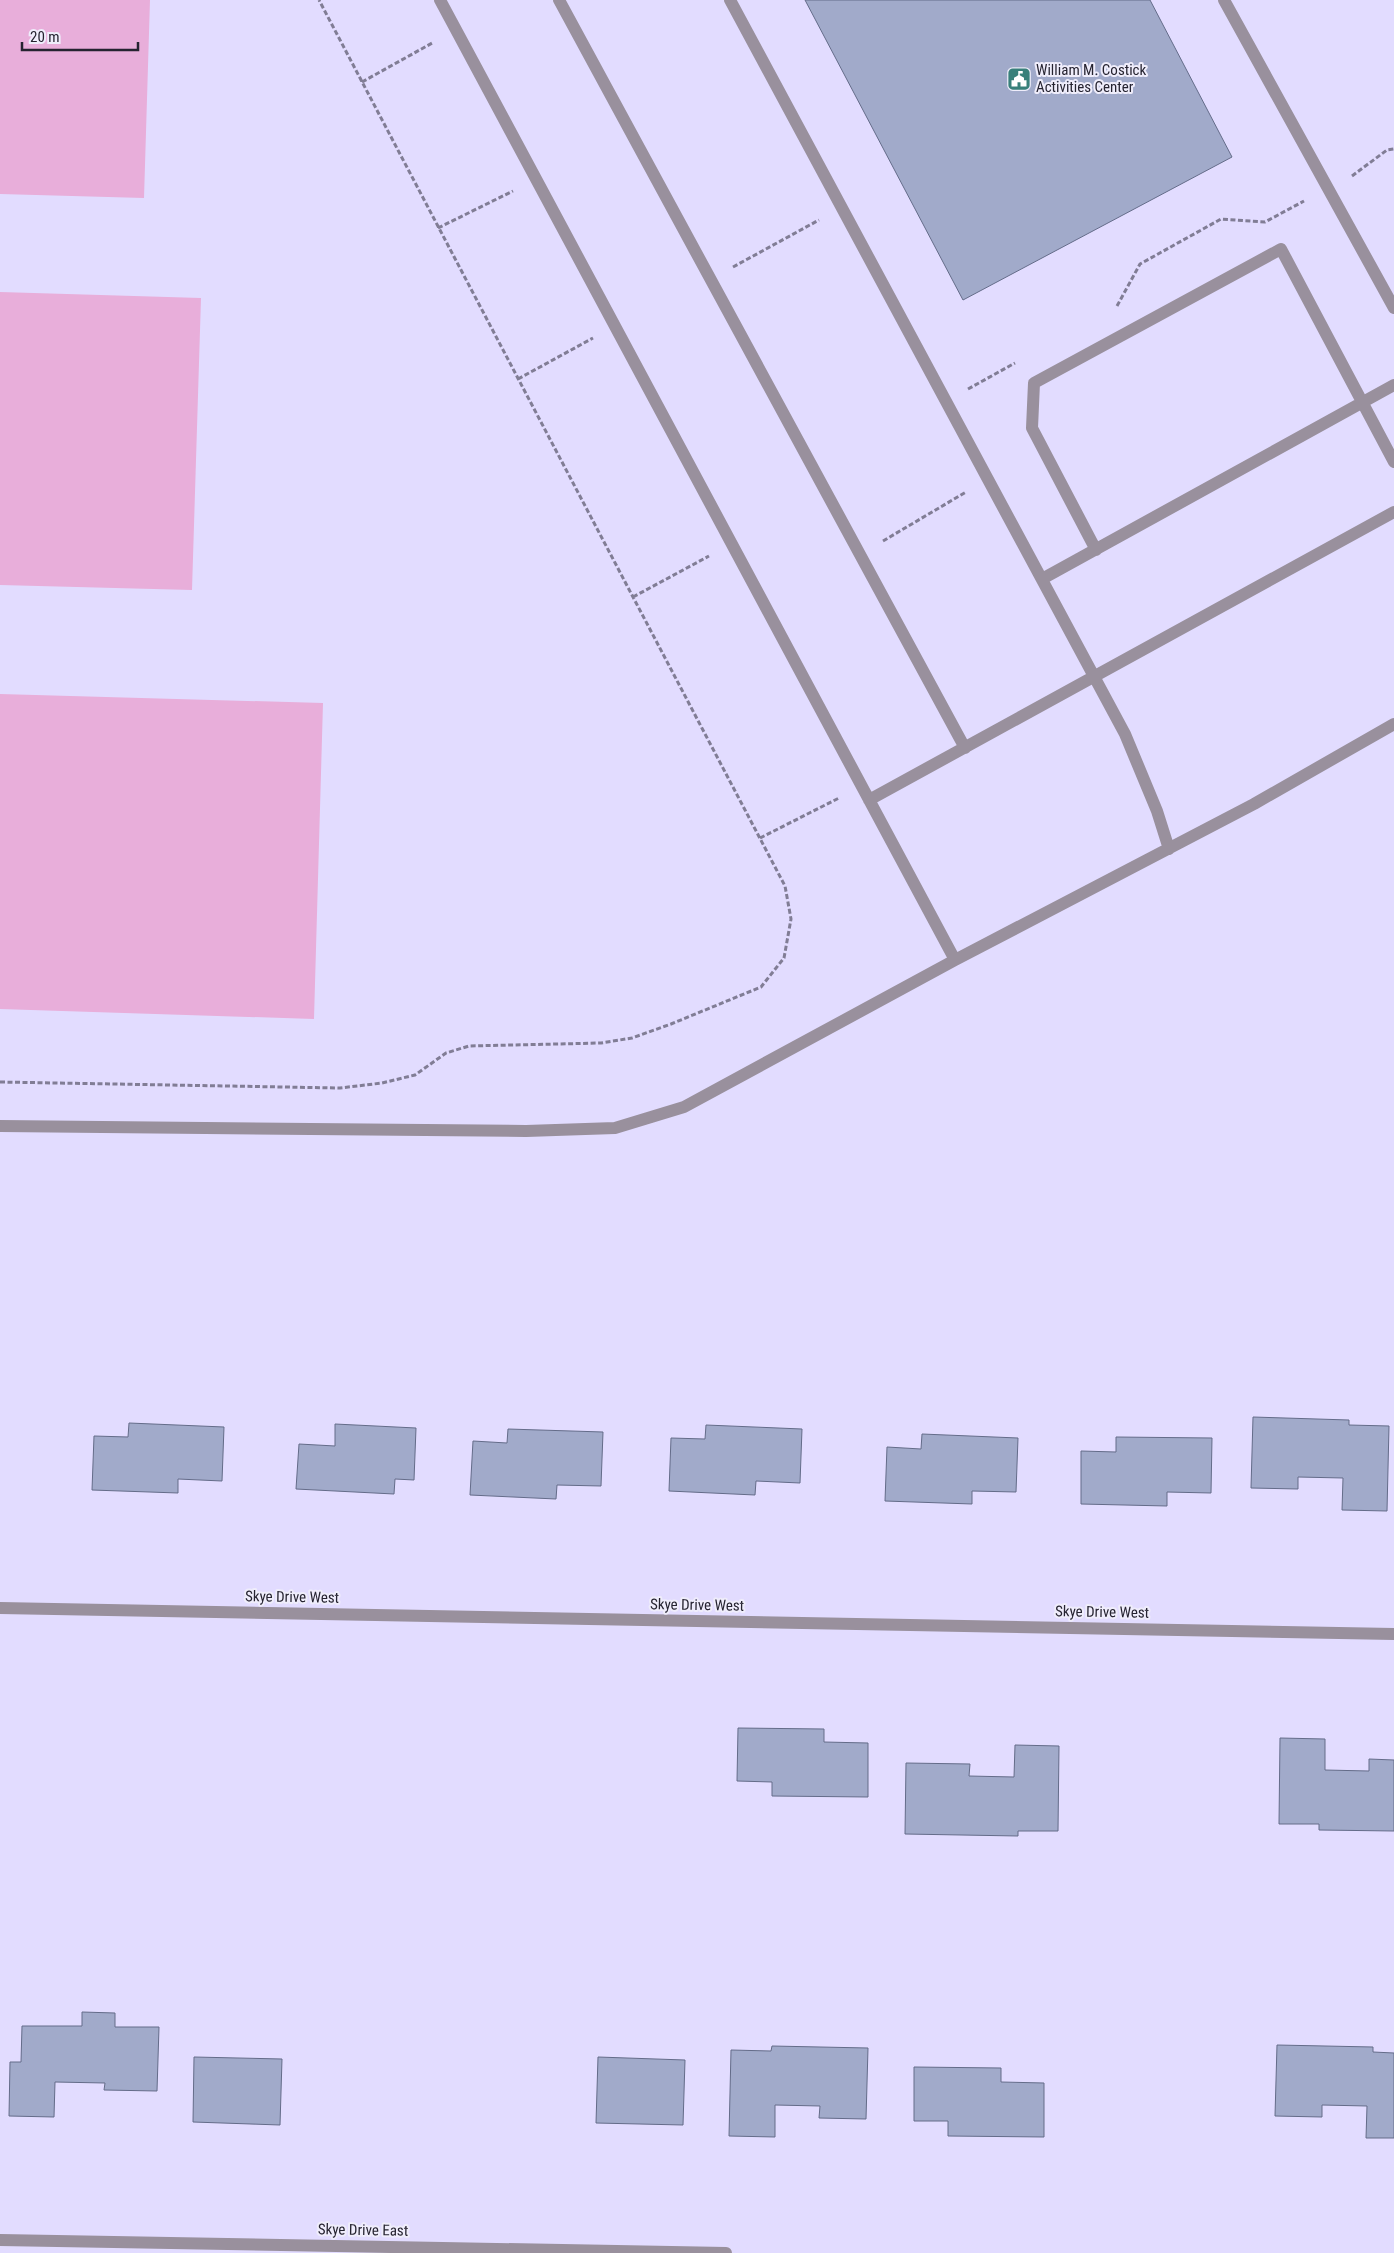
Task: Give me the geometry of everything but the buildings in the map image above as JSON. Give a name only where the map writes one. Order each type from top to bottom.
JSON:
[{"type":"street","points":[[440,0],[956,960]]},
{"type":"street","points":[[559,0],[965,748]]},
{"type":"street","points":[[730,0],[1126,734],[1157,811],[1169,849]]},
{"type":"street","points":[[1224,0],[1394,308]]},
{"type":"street","points":[[1096,550],[1032,428],[1034,383],[1280,249],[1394,462]]},
{"type":"street","points":[[1042,579],[1394,384]]},
{"type":"street","points":[[869,800],[1394,512]]},
{"type":"street","points":[[0,1126],[526,1131],[615,1128],[684,1108],[956,960],[1254,804],[1394,724]]},
{"type":"street","name":"Skye Drive West","points":[[0,1608],[1394,1634]]},
{"type":"street","name":"Skye Drive East","points":[[0,2240],[726,2253]]},
{"type":"path","points":[[0,1082],[340,1088],[382,1083],[415,1075],[446,1053],[469,1046],[601,1043],[632,1038],[761,987],[784,958],[791,919],[785,886],[318,0]]},
{"type":"path","points":[[362,82],[456,29]]},
{"type":"path","points":[[1108,311],[1117,306],[1140,264],[1221,219],[1265,222],[1357,174],[1387,150],[1394,149]]},
{"type":"path","points":[[438,228],[536,179]]},
{"type":"path","points":[[710,279],[842,208]]},
{"type":"path","points":[[518,379],[615,326]]},
{"type":"path","points":[[946,401],[1023,358]]},
{"type":"path","points":[[860,555],[988,479]]},
{"type":"path","points":[[633,597],[732,544]]},
{"type":"path","points":[[760,838],[861,785]]},
{"type":"shaded area","points":[[0,0],[150,0],[144,198],[0,194]]},
{"type":"shaded area","points":[[0,292],[201,298],[192,590],[0,585]]},
{"type":"shaded area","points":[[0,694],[323,703],[314,1019],[0,1009]]},
{"type":"place","name":"William M. Costick Activities Center","points":[[1019,79]]}]
